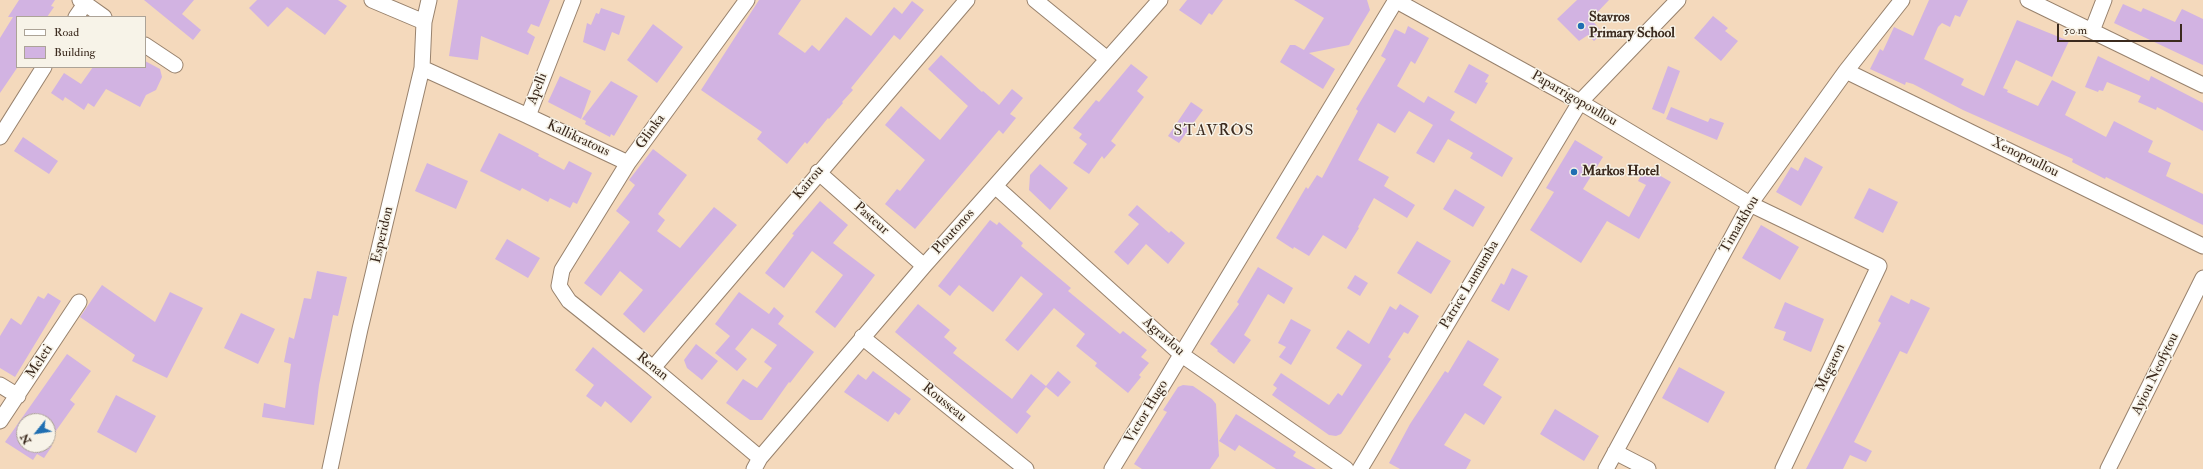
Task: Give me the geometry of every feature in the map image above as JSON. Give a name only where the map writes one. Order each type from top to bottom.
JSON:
[{"type":"street","points":[[372,0],[424,22]]},
{"type":"street","name":"Esperidon","points":[[330,469],[360,330],[422,68],[424,22],[429,0]]},
{"type":"street","name":"Apelli","points":[[422,68],[528,116],[573,0]]},
{"type":"street","name":"Glinka","points":[[562,270],[628,163],[747,0]]},
{"type":"street","name":"Kairou","points":[[653,368],[818,172],[967,0]]},
{"type":"street","points":[[1035,0],[1106,58]]},
{"type":"street","name":"Ploutonos","points":[[757,463],[862,337],[1106,58],[1160,0]]},
{"type":"street","name":"Paparrigopoullou","points":[[1395,0],[1580,102],[1750,204],[1879,266]]},
{"type":"street","name":"Victor Hugo","points":[[1112,469],[1395,0]]},
{"type":"street","name":"Patrice Lumumba","points":[[1360,469],[1580,102],[1678,0]]},
{"type":"street","name":"Timarkhou","points":[[1606,469],[1750,204],[1846,71],[1902,0]]},
{"type":"street","points":[[2028,0],[2203,84]]},
{"type":"street","points":[[2092,31],[2104,0]]},
{"type":"street","points":[[76,16],[82,2],[103,16]]},
{"type":"street","points":[[146,46],[175,65]]},
{"type":"street","points":[[0,136],[43,68]]},
{"type":"street","name":"Xenopoullou","points":[[1846,71],[2203,246]]},
{"type":"street","name":"Kallikratous","points":[[528,116],[628,163]]},
{"type":"street","name":"Pasteur","points":[[818,172],[924,266]]},
{"type":"street","name":"Agravlou","points":[[995,186],[1182,354],[1346,469]]},
{"type":"street","name":"Megaron","points":[[1783,469],[1879,266]]},
{"type":"street","name":"Renan","points":[[562,270],[559,286],[569,301],[653,368],[757,463]]},
{"type":"street","name":"Ayiou Neofytou","points":[[2108,469],[2203,278]]},
{"type":"street","name":"Meleti","points":[[0,421],[79,302]]},
{"type":"street","name":"Rousseau","points":[[862,337],[1026,469]]},
{"type":"street","points":[[0,385],[18,396]]},
{"type":"street","points":[[1615,452],[1648,469]]},
{"type":"building","points":[[19,0],[55,0],[51,6],[54,7],[48,16],[16,16],[17,68],[0,93],[0,38],[13,17],[8,17]]},
{"type":"building","points":[[144,0],[194,0],[182,14],[201,30],[193,40]]},
{"type":"building","points":[[257,0],[338,0],[347,6],[325,35],[287,7],[268,27],[249,8]]},
{"type":"building","points":[[458,0],[550,0],[539,27],[531,24],[527,32],[535,37],[528,55],[481,36],[478,60],[449,56]]},
{"type":"building","points":[[759,0],[801,0],[778,34],[805,53],[812,45],[819,51],[846,17],[871,36],[894,7],[902,14],[912,1],[924,10],[900,40],[894,35],[851,88],[853,90],[842,102],[843,103],[829,119],[828,118],[807,144],[805,142],[787,164],[757,139],[762,132],[701,90]]},
{"type":"building","points":[[1187,0],[1223,0],[1212,15],[1209,13],[1201,25],[1179,10]]},
{"type":"building","points":[[1294,0],[1367,0],[1370,10],[1349,45],[1309,53],[1335,69],[1323,89],[1280,62],[1290,45],[1295,45],[1304,50],[1324,18]]},
{"type":"building","name":"Stavros Primary School","points":[[1577,0],[1609,0],[1591,19],[1603,33],[1594,41],[1588,35],[1579,41],[1557,19]]},
{"type":"building","points":[[1929,0],[1968,0],[1960,17],[1955,15],[1950,27],[1942,23],[1938,27],[1924,59],[1964,79],[1961,85],[1984,96],[2017,20],[2069,41],[2052,77],[2016,60],[2003,88],[2008,90],[2007,92],[2038,106],[2052,80],[2076,92],[2065,115],[2106,137],[2114,121],[2153,141],[2148,152],[2171,163],[2166,176],[2203,194],[2203,225],[2106,177],[2105,179],[2072,162],[2073,159],[1963,110],[1913,84],[1906,82],[1905,85],[1870,69],[1880,49],[1883,51],[1894,27],[1913,36]]},
{"type":"building","points":[[2123,4],[2141,12],[2143,8],[2175,22],[2182,9],[2203,19],[2203,65],[2114,23]]},
{"type":"building","points":[[601,8],[625,16],[619,35],[612,32],[605,51],[583,42],[587,23],[591,25],[596,13],[599,14]]},
{"type":"building","points":[[1713,16],[1728,28],[1725,31],[1738,41],[1721,61],[1694,38]]},
{"type":"building","points":[[653,24],[683,47],[657,83],[627,60]]},
{"type":"building","points":[[1408,26],[1429,38],[1415,64],[1411,61],[1397,86],[1424,103],[1428,96],[1455,112],[1450,120],[1513,158],[1502,177],[1470,158],[1473,153],[1448,139],[1434,163],[1416,153],[1433,125],[1409,111],[1395,133],[1378,123],[1358,160],[1389,177],[1384,186],[1415,205],[1407,218],[1374,198],[1358,227],[1359,228],[1346,249],[1323,235],[1309,256],[1294,247],[1293,249],[1276,238],[1306,187],[1308,189],[1317,175],[1322,178],[1358,111],[1356,109],[1386,59],[1381,56],[1395,29],[1405,34]]},
{"type":"building","points":[[941,55],[982,92],[983,91],[999,105],[1012,89],[1023,98],[1010,114],[1016,118],[1003,134],[999,130],[915,229],[885,204],[897,189],[900,191],[925,160],[885,125],[901,106],[940,140],[968,106],[928,69]]},
{"type":"building","points":[[2098,56],[2149,81],[2151,76],[2203,103],[2203,131],[2157,107],[2156,110],[2138,102],[2141,96],[2107,82],[2103,91],[2099,90],[2098,92],[2085,87]]},
{"type":"building","points":[[146,62],[160,69],[162,77],[156,90],[146,95],[140,107],[106,89],[94,107],[88,103],[84,110],[65,97],[63,101],[51,93],[64,73],[81,84],[92,68],[146,68]]},
{"type":"building","points":[[1131,64],[1148,77],[1137,91],[1144,97],[1111,141],[1116,145],[1104,159],[1102,156],[1089,174],[1073,163],[1087,144],[1079,138],[1082,134],[1073,128],[1096,100],[1099,102]]},
{"type":"building","points":[[1469,64],[1489,75],[1485,82],[1488,83],[1476,104],[1454,92]]},
{"type":"building","points":[[1668,66],[1680,71],[1664,114],[1652,109]]},
{"type":"building","points":[[560,76],[591,91],[581,119],[548,102]]},
{"type":"building","points":[[611,81],[638,96],[614,136],[611,134],[610,137],[585,124],[586,121],[582,119]]},
{"type":"building","points":[[1191,102],[1203,110],[1179,143],[1168,136]]},
{"type":"building","points":[[1671,107],[1708,122],[1710,118],[1724,123],[1717,140],[1666,119]]},
{"type":"building","points":[[499,133],[539,154],[538,156],[564,170],[569,161],[592,173],[577,204],[573,202],[570,208],[550,198],[548,202],[522,188],[520,191],[480,171]]},
{"type":"building","points":[[23,137],[58,161],[49,174],[14,151]]},
{"type":"building","points":[[1575,140],[1603,157],[1583,189],[1629,217],[1646,185],[1638,181],[1645,167],[1671,182],[1639,239],[1607,221],[1581,263],[1530,230],[1554,192],[1546,188]]},
{"type":"building","points":[[653,149],[687,175],[658,214],[665,220],[657,231],[680,248],[714,207],[737,225],[644,333],[623,314],[643,290],[620,271],[601,296],[584,283],[630,222],[616,211],[635,185],[629,180]]},
{"type":"building","points":[[1805,157],[1823,167],[1801,206],[1776,192],[1791,167],[1798,171]]},
{"type":"building","points":[[427,163],[468,181],[456,209],[415,191]]},
{"type":"building","points":[[1040,164],[1068,188],[1050,210],[1029,190],[1030,175]]},
{"type":"building","points":[[1869,188],[1898,202],[1883,233],[1854,218]]},
{"type":"building","points":[[1455,189],[1485,207],[1473,227],[1443,209]]},
{"type":"building","points":[[820,201],[848,225],[833,243],[875,275],[835,328],[815,312],[843,275],[812,251],[784,288],[765,273],[794,235],[792,234]]},
{"type":"building","points":[[1137,205],[1169,233],[1171,231],[1185,243],[1168,264],[1146,244],[1128,265],[1114,252],[1139,224],[1128,215]]},
{"type":"building","points":[[990,220],[997,225],[999,222],[1023,243],[1021,246],[1071,288],[1068,291],[1120,334],[1123,331],[1147,350],[1141,357],[1149,363],[1139,375],[1141,377],[1128,393],[1095,366],[1097,363],[1076,346],[1085,334],[1054,308],[1018,351],[1005,340],[1043,294],[1021,276],[993,312],[959,285],[950,296],[938,286]]},
{"type":"building","points":[[1761,225],[1799,247],[1780,280],[1742,258]]},
{"type":"building","points":[[507,239],[540,258],[528,278],[495,259]]},
{"type":"building","points":[[1417,241],[1451,261],[1431,294],[1397,273]]},
{"type":"building","points":[[1258,267],[1293,288],[1284,304],[1268,294],[1244,335],[1251,340],[1234,364],[1210,344],[1239,304],[1237,302]]},
{"type":"building","points":[[1512,268],[1528,276],[1509,311],[1491,301],[1501,283],[1504,285]]},
{"type":"building","points":[[317,271],[347,277],[338,316],[333,315],[319,385],[314,425],[262,417],[264,403],[285,408],[291,364],[284,362],[289,337],[294,339],[304,298],[311,299]]},
{"type":"building","points":[[1355,275],[1368,283],[1360,296],[1347,288]]},
{"type":"building","points":[[102,285],[155,322],[170,292],[203,308],[167,378],[132,361],[135,355],[80,317]]},
{"type":"building","points":[[739,292],[769,314],[774,307],[784,316],[778,324],[814,352],[790,383],[789,382],[762,420],[750,420],[726,403],[743,379],[757,388],[772,368],[764,362],[777,345],[752,328],[735,349],[747,359],[737,371],[715,353],[730,336],[715,324]]},
{"type":"building","points":[[48,293],[61,301],[15,377],[0,368],[0,336],[11,318],[21,325],[38,296],[44,299]]},
{"type":"building","points":[[1891,295],[1909,304],[1911,299],[1930,308],[1907,354],[1900,351],[1854,442],[1872,451],[1866,462],[1850,455],[1843,469],[1806,469],[1881,323],[1878,321]]},
{"type":"building","points":[[1785,302],[1824,319],[1811,352],[1783,340],[1786,332],[1774,328]]},
{"type":"building","points":[[918,304],[950,330],[944,337],[957,348],[953,353],[1012,399],[1031,374],[1046,386],[1058,371],[1071,382],[1058,397],[1046,387],[1026,412],[1031,416],[1017,434],[895,332]]},
{"type":"building","points":[[1400,304],[1419,316],[1408,334],[1404,332],[1388,357],[1391,359],[1341,434],[1336,436],[1329,435],[1272,395],[1277,388],[1273,385],[1281,373],[1329,405],[1338,393],[1342,396],[1362,365],[1336,348],[1348,330],[1369,344],[1390,306],[1396,310]]},
{"type":"building","points":[[241,313],[275,329],[258,364],[224,348]]},
{"type":"building","points":[[1291,319],[1311,330],[1291,365],[1279,357],[1286,347],[1278,343]]},
{"type":"building","points":[[1468,340],[1499,359],[1483,385],[1502,397],[1484,425],[1465,413],[1444,445],[1471,460],[1466,469],[1400,469],[1389,463],[1410,424],[1445,371],[1448,373]]},
{"type":"building","points":[[696,344],[718,361],[702,380],[687,368],[684,360]]},
{"type":"building","points":[[593,347],[652,397],[631,423],[605,401],[601,407],[586,396],[594,385],[575,370]]},
{"type":"building","points":[[67,354],[91,371],[70,400],[75,404],[56,431],[56,413],[25,413]]},
{"type":"building","points":[[1679,367],[1725,392],[1708,423],[1662,398]]},
{"type":"building","points":[[873,371],[911,399],[899,415],[895,412],[888,422],[844,392],[858,374],[866,380]]},
{"type":"building","points":[[1183,385],[1193,386],[1212,399],[1216,404],[1219,456],[1210,469],[1142,469],[1134,464],[1167,412],[1163,410],[1178,387]]},
{"type":"building","points":[[116,395],[156,416],[136,453],[97,432]]},
{"type":"building","points":[[1555,409],[1599,436],[1584,461],[1540,434]]},
{"type":"building","points":[[1236,414],[1296,452],[1293,456],[1316,469],[1276,469],[1239,445],[1235,451],[1219,441]]},
{"type":"building","points":[[16,426],[16,449],[5,442]]},
{"type":"building","points":[[22,453],[47,453],[44,458],[37,454],[33,460]]},
{"type":"place","name":"Stavros Primary School","points":[[1581,26]]},
{"type":"place","name":"Markos Hotel","points":[[1574,172]]},
{"type":"district","name":"STAVROS","points":[[1214,132]]}]
